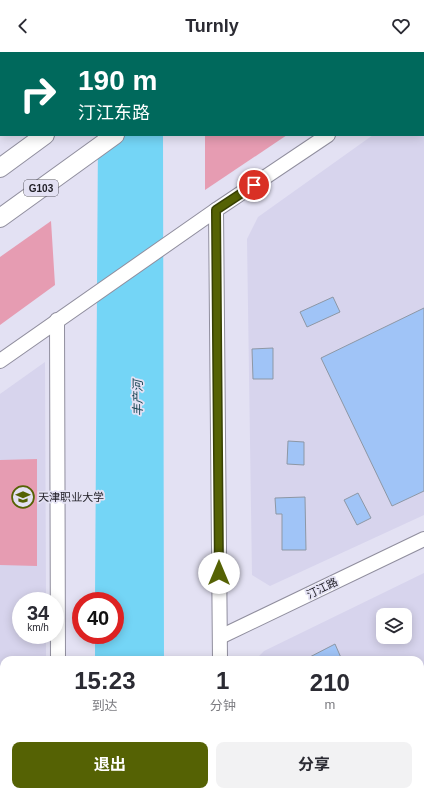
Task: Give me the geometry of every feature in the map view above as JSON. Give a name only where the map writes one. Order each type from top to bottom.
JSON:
[{"type":"highway","points":[[0,168],[44,136]]},
{"type":"highway","name":"G103","points":[[0,218],[114,136]]},
{"type":"street","points":[[0,361],[216,210],[327,136]]},
{"type":"street","points":[[216,210],[220,656]]},
{"type":"street","points":[[57,320],[58,656]]},
{"type":"street","name":"汀江路","points":[[220,636],[424,538]]},
{"type":"shaded area","points":[[205,136],[286,136],[205,190]]},
{"type":"shaded area","points":[[372,136],[424,136],[424,515],[270,586],[252,575],[247,239],[258,217]]},
{"type":"shaded area","points":[[51,221],[55,285],[0,325],[0,257]]},
{"type":"shaded area","name":"天津职业大学","points":[[45,362],[46,592],[12,592],[12,644],[46,644],[46,656],[0,656],[0,394]]},
{"type":"shaded area","points":[[37,459],[37,566],[0,565],[0,460]]},
{"type":"shaded area","points":[[424,573],[424,656],[259,656],[264,651]]},
{"type":"water","name":"丰产河","points":[[98,136],[163,136],[164,656],[95,656],[95,644],[124,644],[124,592],[95,592]]},
{"type":"building","points":[[333,297],[340,312],[307,327],[300,312]]},
{"type":"building","points":[[424,308],[424,491],[392,506],[321,358]]},
{"type":"building","points":[[273,348],[273,379],[253,379],[252,349]]},
{"type":"building","points":[[288,441],[304,442],[304,465],[287,464]]},
{"type":"building","points":[[358,493],[371,518],[357,525],[344,500]]},
{"type":"building","points":[[305,497],[306,550],[282,550],[282,514],[276,514],[275,498]]},
{"type":"building","points":[[335,644],[340,656],[312,656]]},
{"type":"place","name":"天津职业大学","points":[[23,497]]},
{"type":"route","points":[[219,573],[216,210],[254,185]]}]
